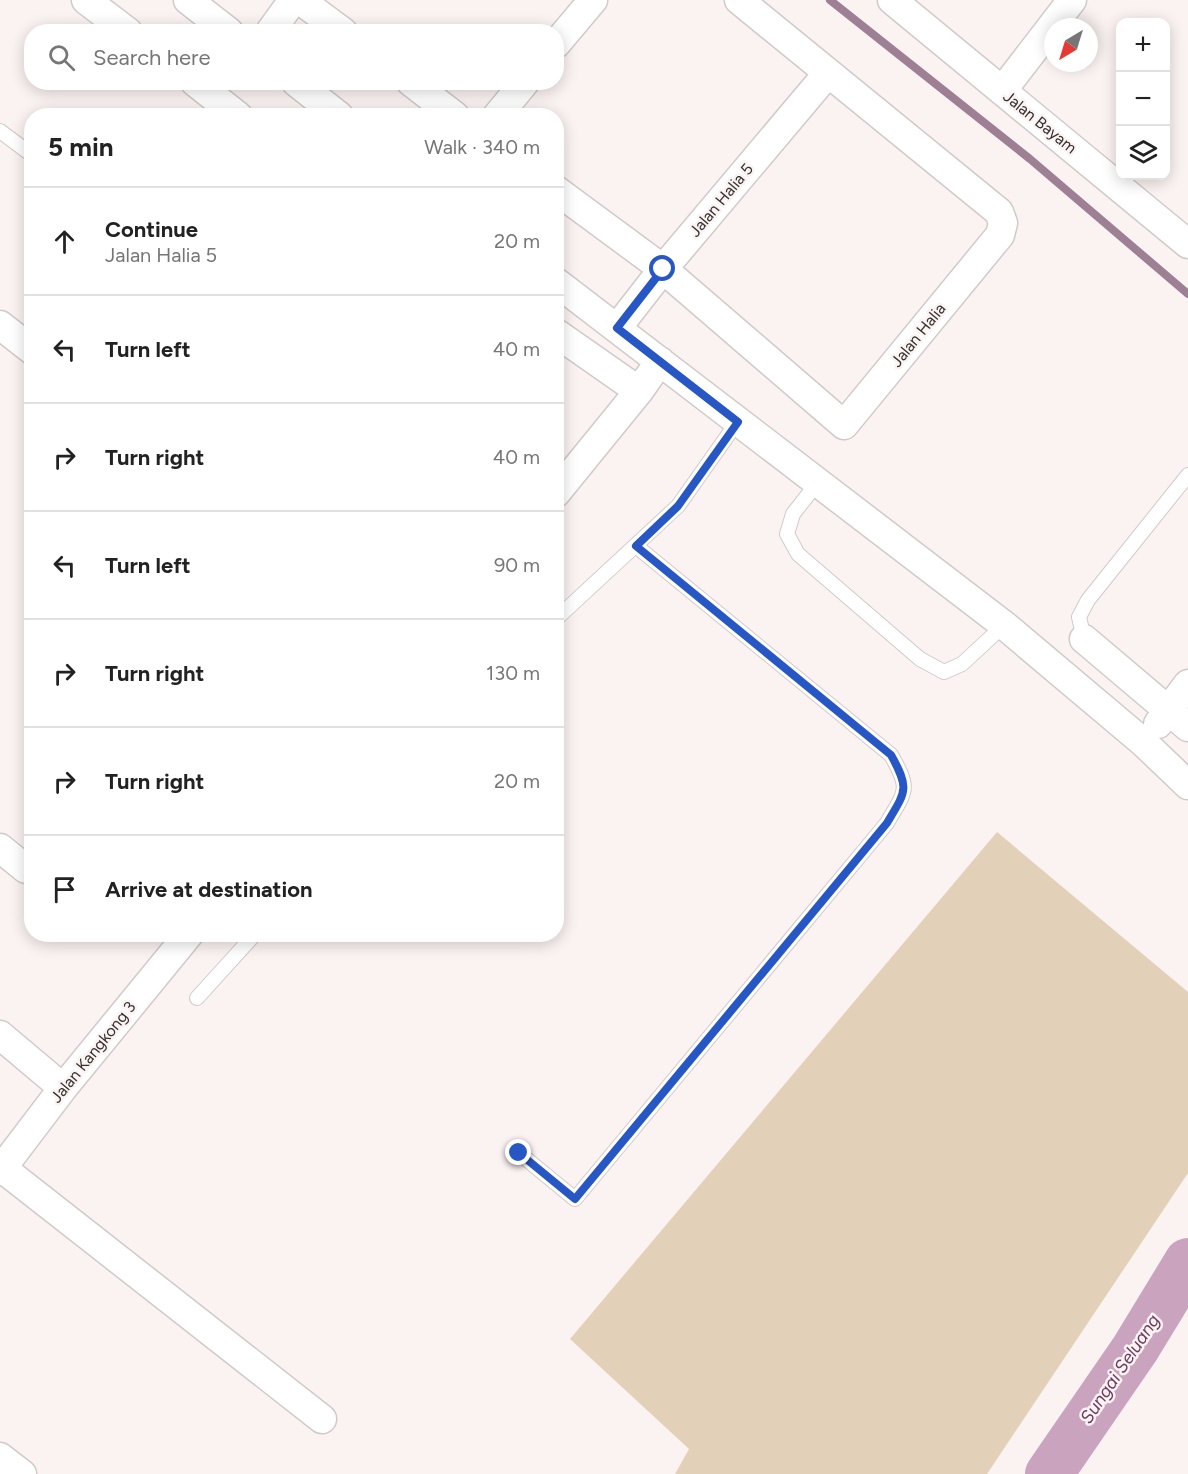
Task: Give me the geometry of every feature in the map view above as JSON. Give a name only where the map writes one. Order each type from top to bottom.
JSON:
[{"type":"street","points":[[86,0],[118,24]]},
{"type":"street","points":[[188,0],[219,24]]},
{"type":"street","points":[[276,24],[294,0]]},
{"type":"street","points":[[300,0],[332,24]]},
{"type":"street","points":[[564,34],[593,0]]},
{"type":"street","name":"Jalan Halia","points":[[564,196],[663,269],[844,425],[1000,235],[1003,224],[999,212],[739,0]]},
{"type":"street","name":"Jalan Bayam","points":[[892,0],[1188,244]]},
{"type":"street","points":[[1002,91],[1072,0]]},
{"type":"street","name":"Jalan Halia 5","points":[[617,328],[663,269],[828,73]]},
{"type":"street","points":[[205,90],[228,108]]},
{"type":"street","points":[[306,90],[329,108]]},
{"type":"street","points":[[421,90],[445,108]]},
{"type":"street","points":[[504,108],[518,90]]},
{"type":"street","points":[[564,288],[1004,625],[1144,743],[1188,785]]},
{"type":"street","points":[[0,325],[24,344]]},
{"type":"street","points":[[564,339],[639,391]]},
{"type":"street","points":[[564,483],[639,391],[660,361]]},
{"type":"street","points":[[1084,639],[1178,718]]},
{"type":"street","points":[[1144,743],[1178,718],[1188,684]]},
{"type":"street","points":[[0,848],[24,867]]},
{"type":"street","name":"Jalan Kangkong 3","points":[[1,1169],[63,1088],[182,942]]},
{"type":"street","points":[[0,1035],[63,1088]]},
{"type":"street","points":[[1,1169],[322,1419]]},
{"type":"street","points":[[0,1457],[22,1474]]},
{"type":"lane","points":[[0,131],[24,148]]},
{"type":"lane","points":[[564,612],[678,506],[738,422]]},
{"type":"lane","points":[[1084,639],[1079,617],[1088,600],[1188,475]]},
{"type":"lane","points":[[818,482],[793,514],[788,534],[798,554],[920,659],[944,672],[963,664],[1004,625]]},
{"type":"lane","points":[[519,1153],[575,1199],[887,823],[904,794],[903,777],[891,755],[636,546]]},
{"type":"lane","points":[[197,998],[248,942]]},
{"type":"shaded area","points":[[997,832],[1188,992],[1188,1173],[987,1474],[675,1474],[689,1449],[570,1339]]},
{"type":"waterway","points":[[830,0],[1030,159],[1188,294]]},
{"type":"waterway","name":"Sungai Seluang","points":[[1049,1474],[1135,1349],[1188,1262]]},
{"type":"route","points":[[519,1153],[575,1199],[887,823],[904,794],[903,777],[891,755],[636,546],[678,506],[738,422],[617,328],[663,269]]}]
